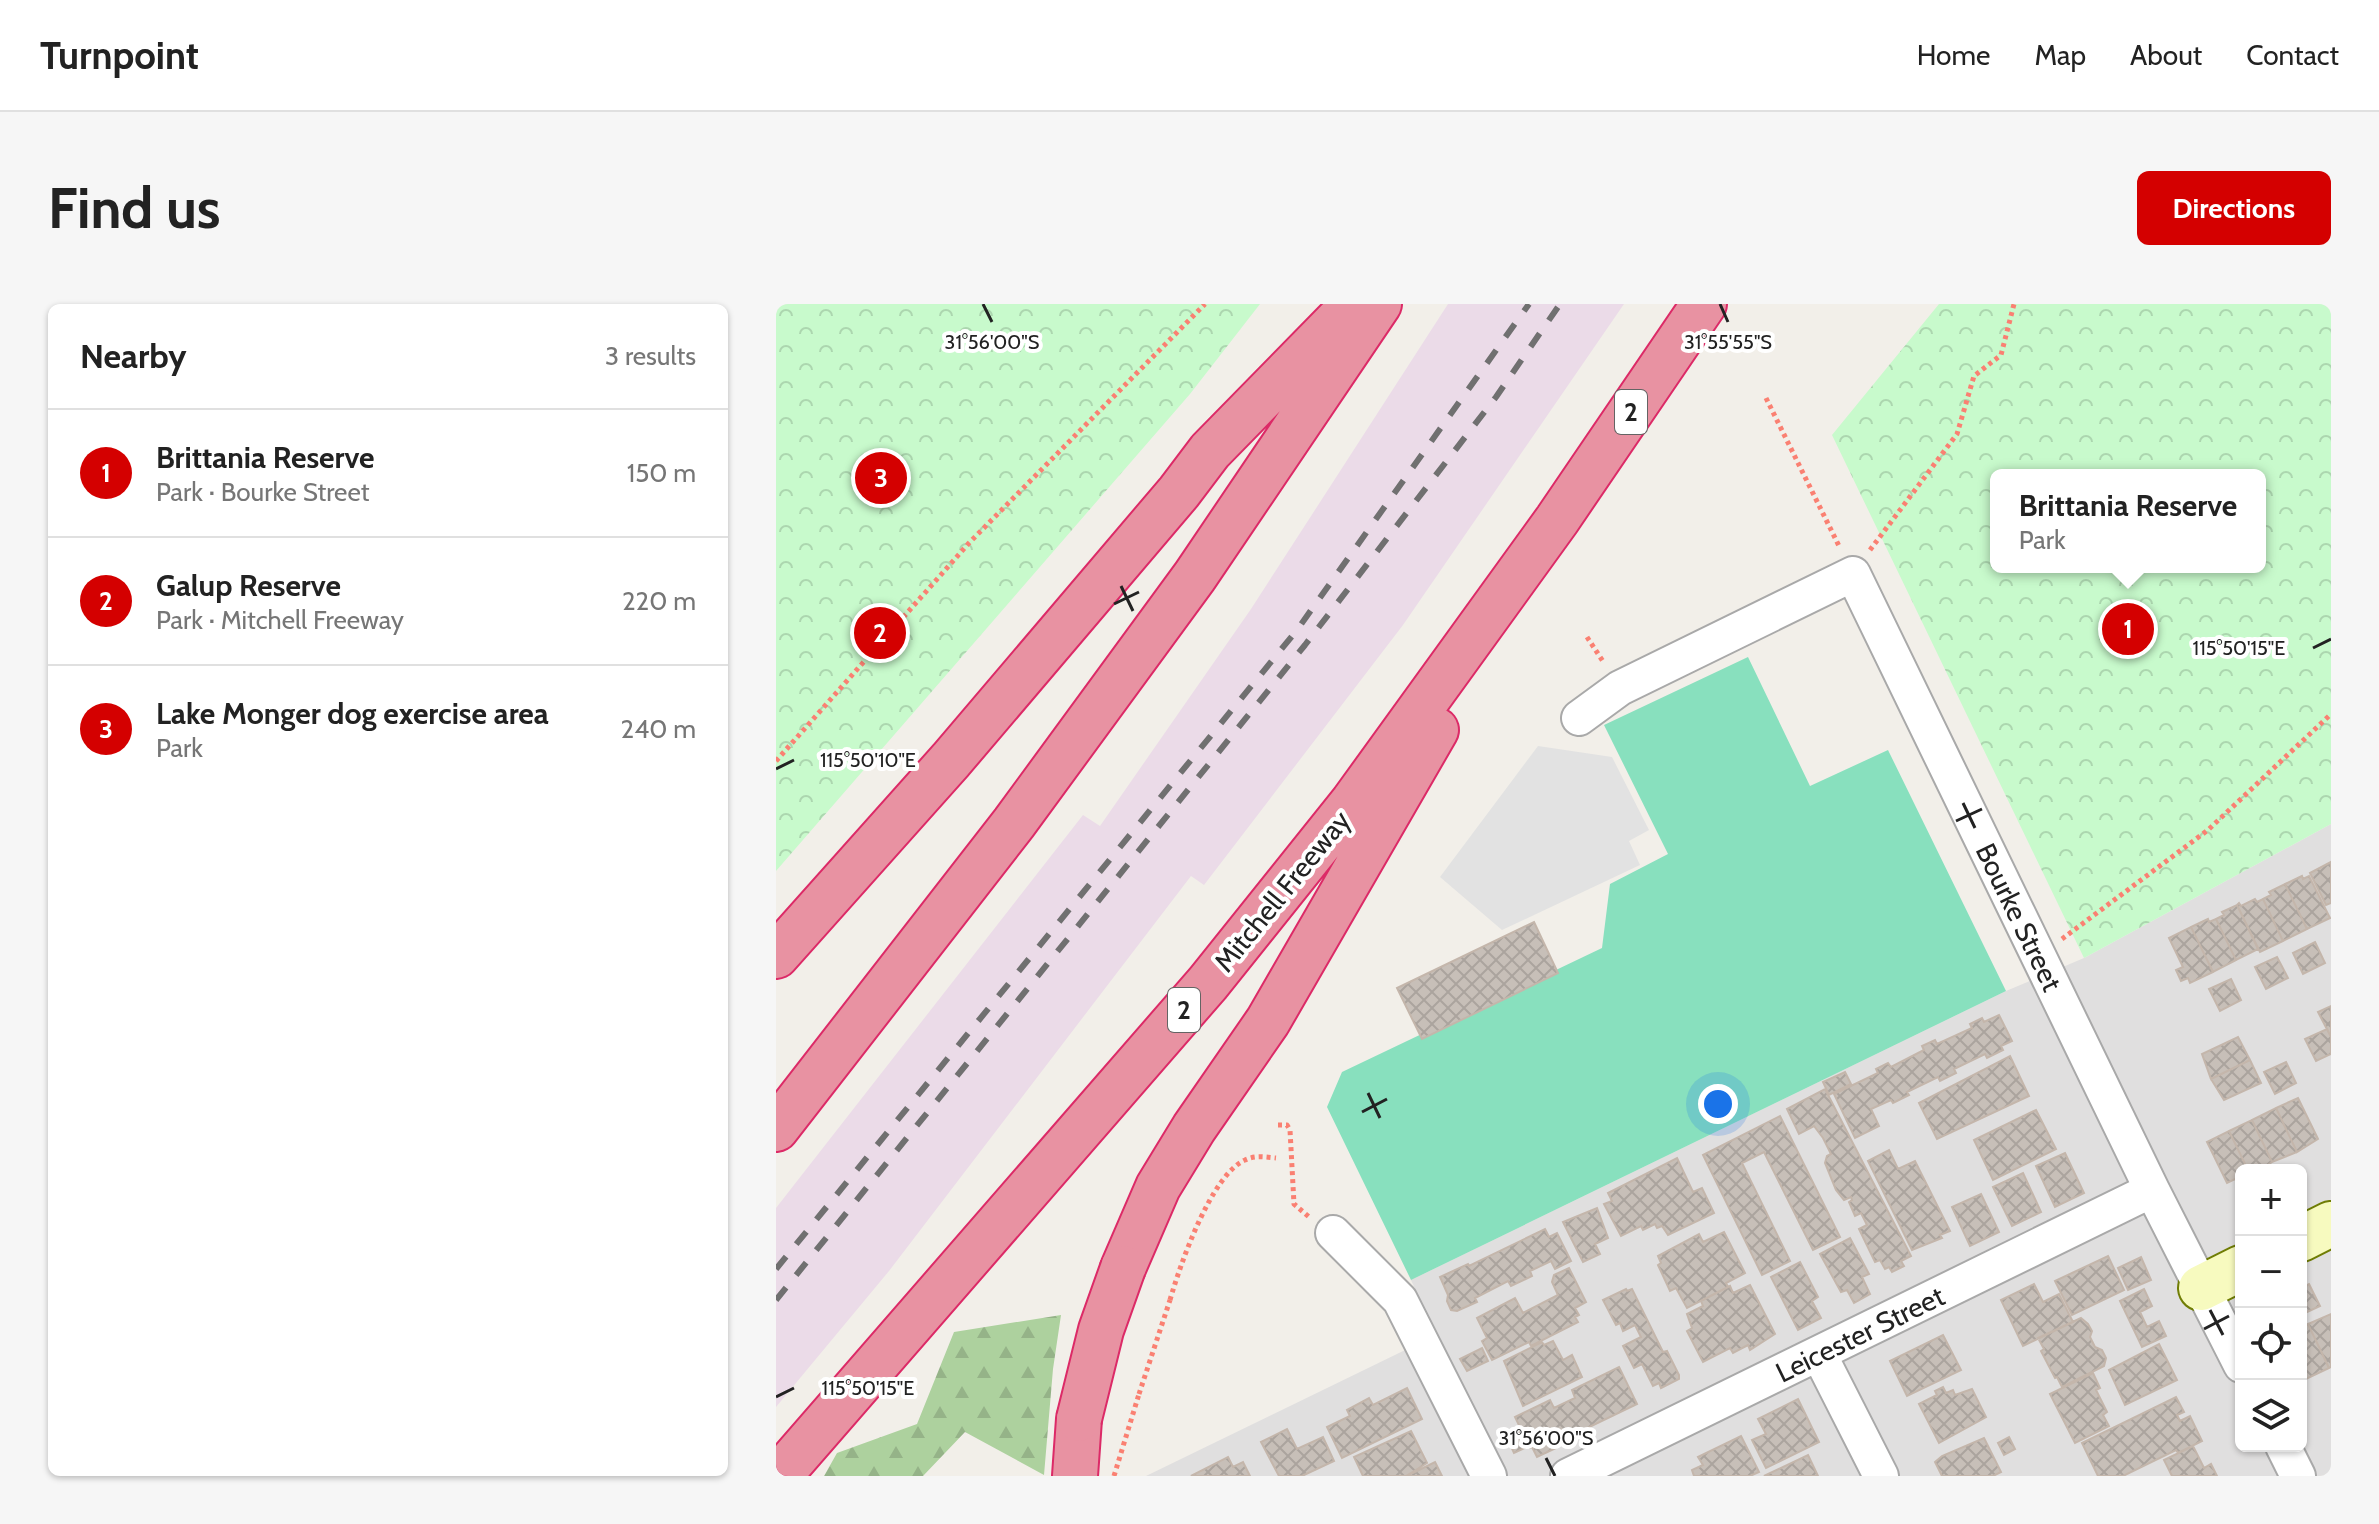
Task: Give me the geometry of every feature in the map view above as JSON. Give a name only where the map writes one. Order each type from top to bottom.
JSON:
[{"type":"highway","points":[[776,956],[971,737],[1179,492],[1210,451],[1354,304]]},
{"type":"highway","points":[[776,1129],[1014,823],[1186,589],[1379,304]]},
{"type":"highway","name":"Mitchell Freeway","points":[[779,1476],[1208,983],[1353,802],[1557,520],[1704,304]]},
{"type":"highway","points":[[1075,1476],[1079,1419],[1101,1330],[1123,1268],[1158,1187],[1194,1128],[1268,1021],[1557,520]]},
{"type":"street","points":[[1579,718],[1620,688],[1853,574]]},
{"type":"street","name":"Bourke Street","points":[[1853,574],[2152,1190],[2235,1353]]},
{"type":"street","name":"Leicester Street","points":[[1568,1476],[2152,1190]]},
{"type":"street","points":[[2307,1236],[2331,1224]]},
{"type":"street","points":[[1333,1233],[1400,1300],[1489,1476]]},
{"type":"street","points":[[2201,1288],[2235,1271]]},
{"type":"street","points":[[1819,1354],[1881,1476]]},
{"type":"street","points":[[2286,1452],[2298,1476]]},
{"type":"path","points":[[776,761],[969,543],[1205,304]]},
{"type":"path","points":[[1766,398],[1853,574],[1957,434],[1974,376],[2001,355],[2014,304]]},
{"type":"path","points":[[2038,956],[2208,830],[2331,714]]},
{"type":"path","points":[[1278,1125],[1287,1125],[1290,1130],[1294,1204],[1298,1210],[1333,1233]]},
{"type":"path","points":[[1114,1476],[1182,1259],[1199,1221],[1229,1174],[1242,1161],[1255,1157],[1276,1158]]},
{"type":"shaded area","points":[[1448,304],[1624,304],[1403,625],[1204,885],[1191,876],[889,1271],[776,1407],[776,1208],[1083,815],[1100,826],[1251,609]]},
{"type":"shaded area","points":[[1538,746],[1612,757],[1649,830],[1629,841],[1640,865],[1502,930],[1440,877]]},
{"type":"shaded area","points":[[2331,824],[2331,1476],[1146,1476],[1436,1335],[1411,1280],[2006,991],[2084,958]]},
{"type":"green space","points":[[776,304],[1260,304],[1190,394],[776,871]]},
{"type":"green space","points":[[1939,304],[2331,304],[2331,824],[2084,958],[1832,435]]},
{"type":"green space","points":[[1748,657],[1810,786],[1888,750],[2006,991],[1411,1280],[1327,1107],[1342,1072],[1602,948],[1610,884],[1668,854],[1604,725]]},
{"type":"green space","points":[[1061,1315],[1044,1475],[965,1432],[923,1476],[824,1476],[837,1453],[917,1424],[954,1332]]},
{"type":"building","points":[[2331,862],[2331,903],[2326,905],[2310,873]]},
{"type":"building","points":[[2302,876],[2303,879],[2309,876],[2330,918],[2307,929],[2285,884]]},
{"type":"building","points":[[2285,884],[2307,929],[2283,941],[2263,899],[2271,895],[2269,892]]},
{"type":"building","points":[[2255,899],[2257,902],[2263,899],[2283,941],[2260,952],[2237,905]]},
{"type":"building","points":[[2237,905],[2258,949],[2236,960],[2216,919],[2224,915],[2222,912]]},
{"type":"building","points":[[2208,919],[2209,922],[2216,919],[2236,960],[2213,972],[2191,927]]},
{"type":"building","points":[[1534,922],[1558,973],[1422,1039],[1397,988]]},
{"type":"building","points":[[2191,927],[2213,972],[2190,983],[2188,978],[2181,981],[2176,970],[2183,967],[2169,938]]},
{"type":"building","points":[[2315,942],[2325,963],[2303,974],[2293,953]]},
{"type":"building","points":[[2277,957],[2288,978],[2266,989],[2255,967]]},
{"type":"building","points":[[2231,979],[2241,1000],[2220,1011],[2209,989]]},
{"type":"building","points":[[2331,1006],[2331,1037],[2318,1012]]},
{"type":"building","points":[[1999,1015],[2012,1041],[2001,1046],[2003,1050],[1987,1058],[1985,1054],[1954,1069],[1956,1073],[1940,1081],[1938,1077],[1907,1092],[1909,1095],[1893,1103],[1891,1100],[1871,1109],[1879,1126],[1855,1138],[1834,1094],[1878,1073],[1876,1069],[1888,1063],[1891,1067],[1924,1050],[1922,1046],[1935,1040],[1937,1044],[1972,1028],[1970,1024],[1982,1018],[1984,1022]]},
{"type":"building","points":[[2327,1029],[2331,1037],[2331,1054],[2316,1061],[2305,1039]]},
{"type":"building","points":[[2238,1037],[2250,1060],[2211,1079],[2202,1054]]},
{"type":"building","points":[[2010,1056],[2029,1096],[1937,1139],[1919,1103]]},
{"type":"building","points":[[2250,1060],[2261,1083],[2224,1100],[2211,1079]]},
{"type":"building","points":[[2286,1062],[2296,1083],[2275,1094],[2264,1072]]},
{"type":"building","points":[[1845,1072],[1851,1084],[1829,1095],[1823,1082]]},
{"type":"building","points":[[1825,1089],[1911,1256],[1901,1261],[1904,1266],[1892,1272],[1889,1267],[1885,1269],[1880,1260],[1875,1262],[1859,1229],[1867,1225],[1861,1213],[1855,1216],[1849,1202],[1851,1197],[1844,1200],[1836,1190],[1825,1163],[1831,1154],[1823,1138],[1814,1126],[1799,1134],[1787,1109]]},
{"type":"building","points":[[2298,1098],[2318,1139],[2297,1152],[2276,1108]]},
{"type":"building","points":[[2276,1108],[2297,1152],[2272,1162],[2252,1120]]},
{"type":"building","points":[[2036,1110],[2056,1149],[1993,1180],[1974,1140]]},
{"type":"building","points":[[1780,1116],[1840,1237],[1813,1250],[1764,1152],[1742,1163],[1790,1261],[1762,1275],[1703,1155]]},
{"type":"building","points":[[2252,1120],[2272,1162],[2245,1164],[2229,1131]]},
{"type":"building","points":[[2229,1131],[2245,1164],[2235,1164],[2235,1179],[2227,1183],[2207,1142]]},
{"type":"building","points":[[1889,1150],[1898,1169],[1915,1161],[1950,1231],[1940,1235],[1942,1238],[1912,1250],[1868,1161]]},
{"type":"building","points":[[2065,1153],[2084,1193],[2055,1207],[2036,1166]]},
{"type":"building","points":[[1677,1158],[1693,1192],[1702,1188],[1714,1213],[1668,1235],[1662,1226],[1657,1228],[1655,1224],[1643,1230],[1641,1226],[1621,1236],[1604,1204],[1612,1201],[1608,1193]]},
{"type":"building","points":[[2023,1173],[2041,1212],[2012,1226],[1993,1187]]},
{"type":"building","points":[[1981,1194],[1999,1232],[1970,1246],[1952,1207]]},
{"type":"building","points":[[1597,1208],[1608,1238],[1595,1244],[1600,1254],[1583,1262],[1563,1222]]},
{"type":"building","points":[[1545,1229],[1549,1237],[1557,1233],[1571,1261],[1555,1269],[1551,1261],[1530,1271],[1532,1276],[1511,1286],[1508,1281],[1475,1298],[1477,1302],[1457,1311],[1451,1310],[1440,1277]]},
{"type":"building","points":[[1724,1232],[1745,1273],[1726,1283],[1728,1287],[1687,1308],[1676,1288],[1670,1291],[1658,1265],[1661,1263],[1658,1256],[1699,1234],[1703,1242]]},
{"type":"building","points":[[1850,1238],[1869,1274],[1862,1277],[1870,1294],[1854,1303],[1847,1290],[1841,1292],[1820,1254]]},
{"type":"building","points":[[2108,1256],[2124,1290],[2072,1315],[2055,1281]]},
{"type":"building","points":[[2141,1257],[2151,1280],[2128,1290],[2118,1268]]},
{"type":"building","points":[[1800,1262],[1818,1297],[1812,1301],[1821,1318],[1798,1330],[1771,1277]]},
{"type":"building","points":[[1569,1268],[1586,1302],[1575,1308],[1579,1315],[1575,1317],[1578,1322],[1531,1346],[1529,1342],[1492,1360],[1482,1341],[1487,1338],[1477,1318],[1515,1298],[1523,1313],[1558,1295],[1552,1282],[1554,1275]]},
{"type":"building","points":[[2034,1284],[2043,1302],[2059,1294],[2073,1322],[2023,1346],[2001,1300]]},
{"type":"building","points":[[1750,1285],[1775,1334],[1750,1350],[1748,1345],[1733,1353],[1730,1348],[1703,1362],[1687,1331],[1692,1328],[1687,1314],[1703,1306],[1701,1301],[1730,1286],[1733,1293]]},
{"type":"building","points":[[2307,1285],[2320,1306],[2307,1312],[2307,1308]]},
{"type":"building","points":[[1632,1289],[1663,1352],[1667,1351],[1679,1375],[1679,1379],[1661,1388],[1659,1383],[1653,1386],[1642,1364],[1634,1368],[1623,1346],[1641,1337],[1635,1325],[1623,1331],[1620,1323],[1616,1325],[1603,1300]]},
{"type":"building","points":[[2144,1289],[2152,1306],[2140,1312],[2147,1327],[2159,1321],[2166,1336],[2142,1347],[2120,1301]]},
{"type":"building","points":[[2331,1314],[2331,1367],[2329,1368],[2308,1324]]},
{"type":"building","points":[[2081,1318],[2092,1331],[2090,1337],[2095,1347],[2102,1350],[2106,1358],[2104,1366],[2062,1387],[2041,1351],[2044,1349],[2038,1338]]},
{"type":"building","points":[[2307,1325],[2329,1368],[2307,1379]]},
{"type":"building","points":[[1943,1335],[1961,1370],[1907,1396],[1890,1361]]},
{"type":"building","points":[[1553,1341],[1563,1360],[1572,1355],[1582,1377],[1523,1406],[1504,1361],[1542,1342],[1544,1345]]},
{"type":"building","points":[[2159,1344],[2177,1380],[2125,1405],[2109,1370]]},
{"type":"building","points":[[1482,1348],[1488,1361],[1467,1371],[1460,1359]]},
{"type":"building","points":[[1619,1367],[1637,1404],[1554,1444],[1556,1448],[1537,1457],[1515,1417],[1550,1400],[1554,1408],[1575,1398],[1572,1390]]},
{"type":"building","points":[[2093,1373],[2100,1388],[2096,1390],[2107,1412],[2103,1415],[2109,1426],[2075,1443],[2050,1394]]},
{"type":"building","points":[[1943,1387],[1946,1393],[1953,1390],[1955,1395],[1972,1389],[1986,1417],[1939,1443],[1919,1404],[1937,1395],[1935,1391]]},
{"type":"building","points":[[1407,1388],[1422,1419],[1342,1458],[1327,1427],[1350,1416],[1347,1410],[1369,1398],[1373,1405]]},
{"type":"building","points":[[2176,1397],[2184,1412],[2177,1415],[2180,1421],[2190,1416],[2202,1441],[2123,1476],[2098,1476],[2082,1443]]},
{"type":"building","points":[[1798,1399],[1819,1442],[1766,1468],[1752,1440],[1766,1434],[1758,1419]]},
{"type":"building","points":[[1287,1429],[1297,1449],[1323,1437],[1334,1461],[1302,1476],[1279,1476],[1261,1442]]},
{"type":"building","points":[[1411,1431],[1427,1463],[1406,1476],[1363,1476],[1354,1457]]},
{"type":"building","points":[[1522,1431],[1529,1446],[1514,1453],[1507,1438]]},
{"type":"building","points":[[1741,1436],[1759,1472],[1750,1476],[1694,1476],[1692,1470],[1703,1465],[1698,1457]]},
{"type":"building","points":[[2009,1437],[2015,1449],[2004,1455],[1998,1443]]},
{"type":"building","points":[[1984,1438],[2001,1472],[1993,1476],[1942,1476],[1935,1462]]},
{"type":"building","points":[[2193,1446],[2204,1468],[2211,1464],[2217,1476],[2172,1476],[2164,1460]]},
{"type":"building","points":[[1808,1455],[1818,1476],[1764,1476]]},
{"type":"building","points":[[1228,1457],[1233,1467],[1243,1462],[1250,1476],[1191,1476]]},
{"type":"building","points":[[1435,1462],[1442,1476],[1406,1476],[1417,1471]]},
{"type":"railway","points":[[776,1269],[1297,630],[1529,304]]},
{"type":"railway","points":[[776,1300],[1305,645],[1496,397],[1560,304]]},
{"type":"place","name":"Lake Monger dog exercise area","points":[[881,478]]},
{"type":"place","name":"Brittania Reserve","points":[[2128,629]]},
{"type":"place","name":"Galup Reserve","points":[[880,633]]}]
